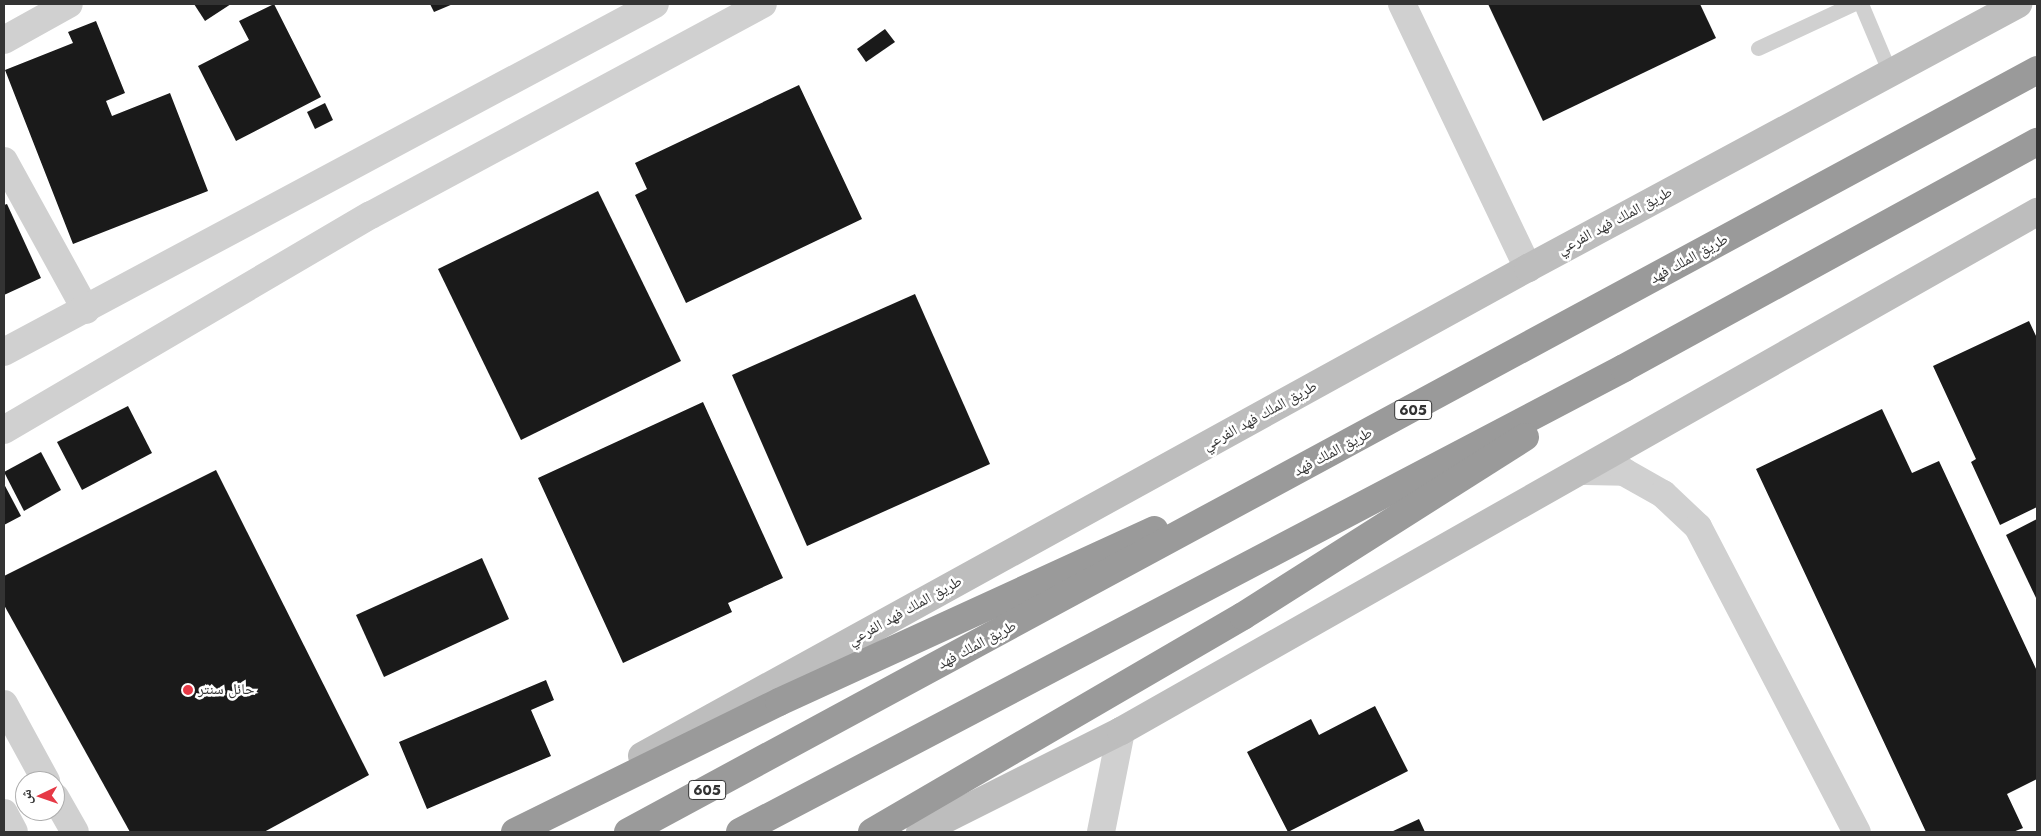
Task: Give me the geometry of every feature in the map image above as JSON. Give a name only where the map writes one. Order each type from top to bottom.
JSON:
[{"type":"highway","name":"طريق الملك فهد","points":[[628,832],[1390,422],[2037,70]]},
{"type":"highway","points":[[740,832],[812,792],[1624,368],[2037,142]]},
{"type":"highway","points":[[872,832],[1243,616],[1452,487],[1624,368]]},
{"type":"highway","points":[[515,832],[778,702],[1390,422]]},
{"type":"main road","name":"طريق الملك فهد الفرعي","points":[[504,832],[1528,268],[2018,4]]},
{"type":"main road","points":[[920,832],[1121,731],[1585,471],[2037,212]]},
{"type":"street","points":[[4,40],[69,4]]},
{"type":"street","points":[[4,352],[86,310],[655,4]]},
{"type":"street","points":[[4,430],[371,215],[763,4]]},
{"type":"street","points":[[1402,4],[1528,268]]},
{"type":"street","points":[[4,161],[86,310]]},
{"type":"street","points":[[1585,471],[1624,472],[1663,494],[1698,526],[1856,832]]},
{"type":"street","points":[[4,704],[41,771]]},
{"type":"street","points":[[1101,832],[1121,731]]},
{"type":"street","points":[[4,813],[14,832]]},
{"type":"street","points":[[65,814],[75,832]]},
{"type":"lane","points":[[1758,48],[1853,4]]},
{"type":"lane","points":[[1861,4],[1890,73]]},
{"type":"building","points":[[194,4],[231,4],[205,21]]},
{"type":"building","points":[[274,4],[321,97],[236,141],[198,66],[249,40],[239,21]]},
{"type":"building","points":[[430,4],[453,4],[434,12]]},
{"type":"building","points":[[1488,4],[1700,4],[1716,38],[1543,121]]},
{"type":"building","points":[[96,21],[125,93],[106,101],[112,116],[170,93],[208,191],[73,244],[5,70],[73,43],[68,32]]},
{"type":"building","points":[[885,29],[895,42],[866,62],[857,49]]},
{"type":"building","points":[[799,85],[862,219],[686,303],[635,195],[647,189],[635,163]]},
{"type":"building","points":[[325,103],[333,120],[315,129],[307,112]]},
{"type":"building","points":[[598,191],[681,361],[521,440],[438,269]]},
{"type":"building","points":[[7,204],[41,278],[4,295],[4,205]]},
{"type":"building","points":[[915,294],[990,464],[807,546],[732,375]]},
{"type":"building","points":[[2029,321],[2037,338],[2037,507],[2000,525],[1971,462],[1976,459],[1933,366]]},
{"type":"building","points":[[703,402],[783,578],[728,603],[732,612],[623,663],[538,478]]},
{"type":"building","points":[[128,406],[152,453],[82,490],[57,442]]},
{"type":"building","points":[[1882,409],[1912,473],[1939,461],[2037,671],[2037,779],[2007,794],[2023,828],[2013,832],[1926,832],[1756,469]]},
{"type":"building","points":[[41,452],[61,490],[24,511],[4,472]]},
{"type":"building","name":"حائل سنتر","points":[[216,470],[369,775],[264,832],[130,832],[4,605],[4,576]]},
{"type":"building","points":[[4,484],[21,516],[4,525]]},
{"type":"building","points":[[2037,519],[2037,600],[2006,535]]},
{"type":"building","points":[[482,558],[509,619],[384,677],[356,615]]},
{"type":"building","points":[[546,680],[554,700],[531,710],[551,756],[427,809],[399,742]]},
{"type":"building","points":[[1375,706],[1408,771],[1288,832],[1247,752],[1311,719],[1319,735]]},
{"type":"building","points":[[1419,819],[1425,832],[1391,832]]},
{"type":"place","name":"حائل سنتر","points":[[188,690]]}]
